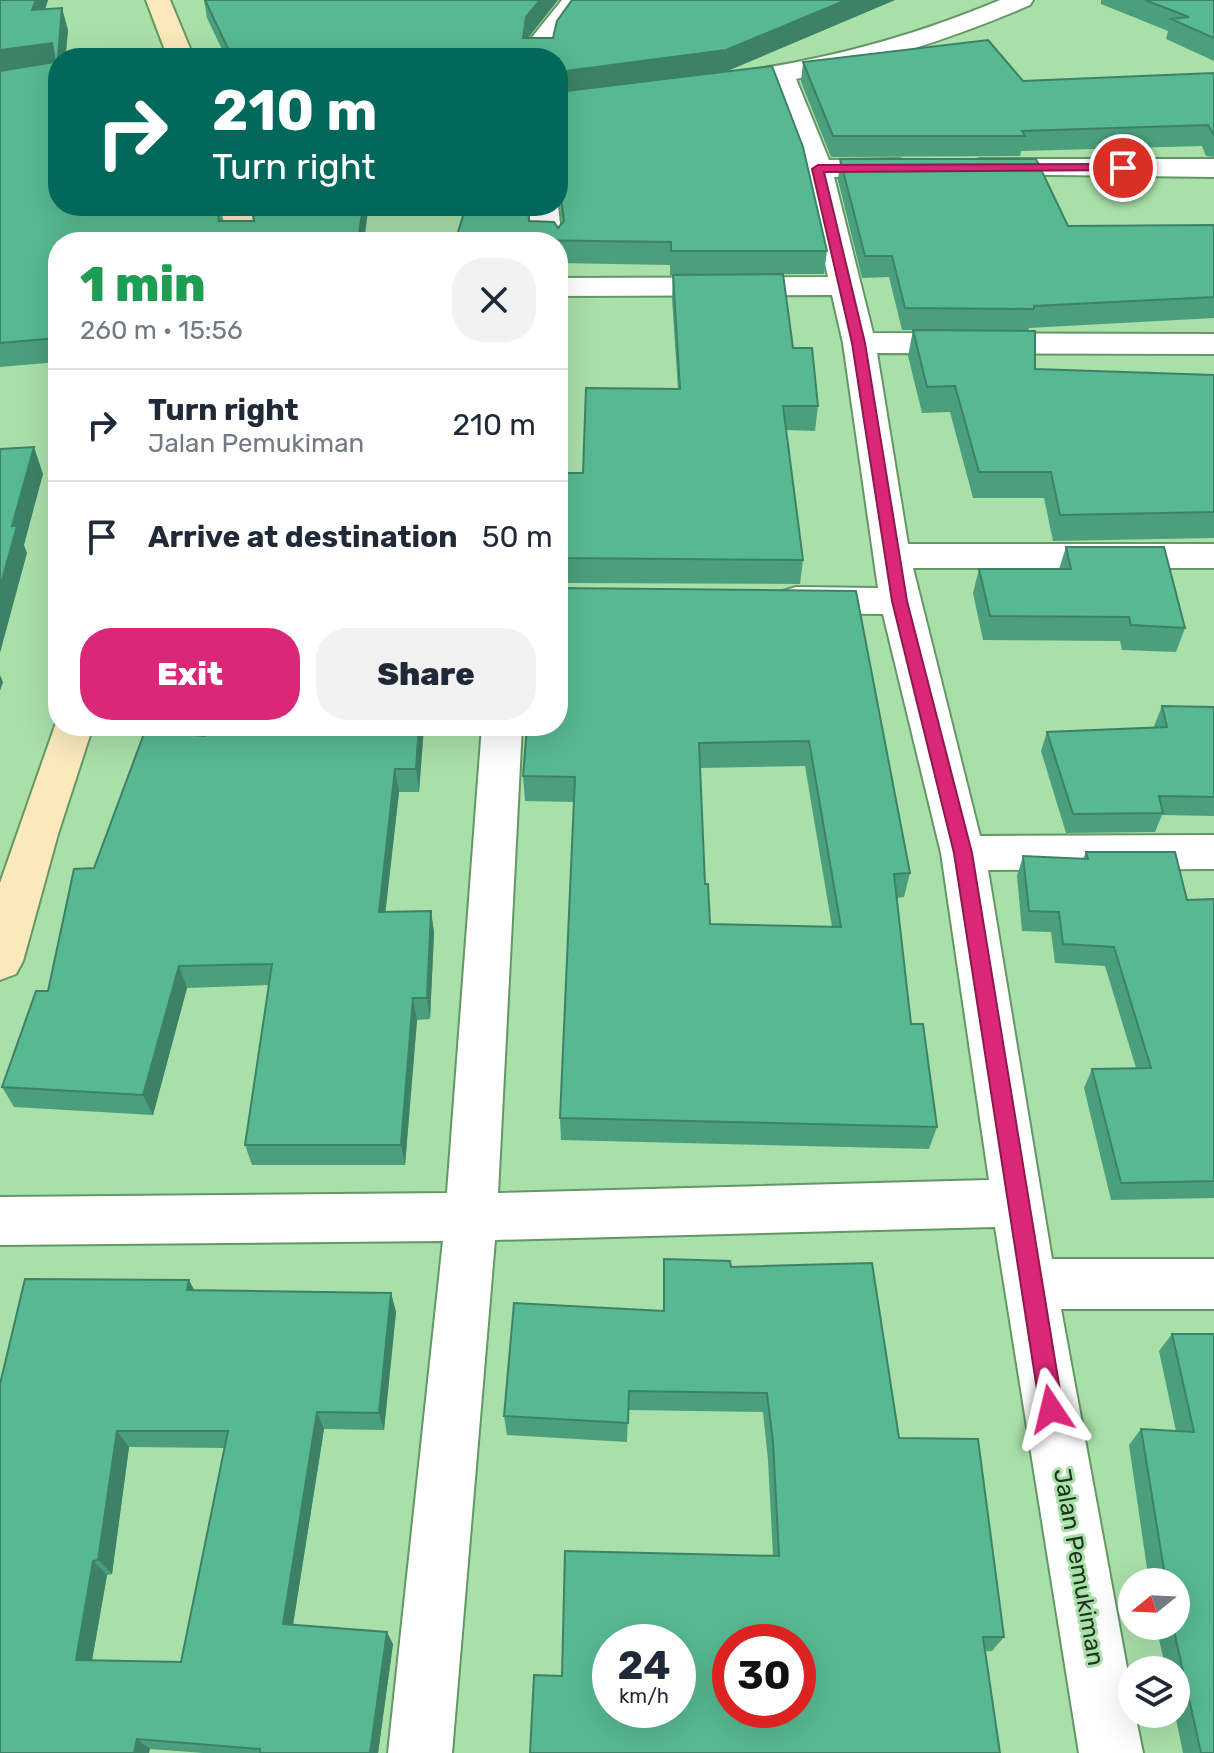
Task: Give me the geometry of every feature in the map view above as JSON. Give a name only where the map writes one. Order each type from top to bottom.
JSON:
[{"type":"main road","points":[[158,0],[177,48]]},
{"type":"main road","points":[[0,961],[36,834],[70,736]]},
{"type":"street","points":[[541,48],[542,41],[575,0]]},
{"type":"street","points":[[690,86],[782,76],[915,42],[1021,0]]},
{"type":"street","name":"Jalan Pemukiman","points":[[782,76],[818,169],[846,286],[859,343],[899,601],[963,853],[1030,1284],[1111,1753]]},
{"type":"street","points":[[818,169],[1214,168]]},
{"type":"street","points":[[568,287],[846,286]]},
{"type":"street","points":[[859,343],[1214,344]]},
{"type":"street","points":[[892,556],[1214,556]]},
{"type":"street","points":[[760,600],[899,601]]},
{"type":"street","points":[[420,1753],[471,1217],[501,736]]},
{"type":"street","points":[[963,853],[1214,852]]},
{"type":"street","points":[[0,1221],[471,1217],[1017,1203]]},
{"type":"street","points":[[1030,1284],[1214,1284]]},
{"type":"building","points":[[0,0],[36,0],[32,10],[62,8],[59,48],[53,48],[52,43],[0,50]]},
{"type":"building","points":[[205,0],[540,0],[526,17],[523,38],[553,38],[557,21],[572,0],[846,0],[726,50],[568,71],[568,48],[228,48]]},
{"type":"building","points":[[1145,0],[1214,0],[1214,38],[1171,19],[1189,17]]},
{"type":"building","points":[[988,40],[1023,81],[1214,73],[1214,135],[1208,125],[1022,131],[1025,136],[833,136],[803,62]]},
{"type":"building","points":[[48,63],[48,216],[218,216],[219,221],[254,221],[253,216],[362,216],[359,232],[48,232],[48,339],[0,343],[0,71]]},
{"type":"building","points":[[772,66],[803,147],[827,251],[671,251],[671,242],[568,241],[568,232],[458,232],[463,216],[529,216],[529,221],[554,222],[558,228],[564,221],[563,216],[568,216],[568,91]]},
{"type":"building","points":[[840,159],[1036,159],[1068,226],[1214,225],[1214,297],[1034,306],[1034,309],[905,308],[892,256],[865,256]]},
{"type":"building","points":[[783,274],[793,348],[812,348],[818,406],[783,406],[803,560],[568,558],[568,473],[583,473],[586,388],[680,389],[673,275]]},
{"type":"building","points":[[913,330],[1035,331],[1035,369],[1214,375],[1214,512],[1060,515],[1051,472],[979,472],[955,386],[927,387]]},
{"type":"building","points":[[34,447],[12,526],[17,526],[0,587],[0,449]]},
{"type":"building","points":[[1066,547],[1164,547],[1185,628],[1131,625],[1129,617],[990,616],[979,569],[1071,569]]},
{"type":"building","points":[[568,588],[856,591],[910,873],[894,874],[911,1024],[923,1024],[937,1127],[560,1118],[575,777],[523,776],[526,736],[568,736]],"holes":[[[809,741],[841,927],[710,924],[708,884],[705,884],[699,743]]]},
{"type":"building","points":[[1162,706],[1214,707],[1214,797],[1159,796],[1163,813],[1073,814],[1047,732],[1167,727]]},
{"type":"building","points":[[143,736],[418,736],[416,769],[395,769],[379,912],[431,911],[427,998],[413,998],[401,1145],[245,1145],[272,964],[179,966],[143,1095],[2,1087],[36,991],[48,991],[74,869],[94,868]]},
{"type":"building","points":[[1086,852],[1175,852],[1187,900],[1214,899],[1214,1181],[1121,1183],[1092,1069],[1151,1068],[1114,947],[1063,944],[1059,912],[1029,911],[1023,856],[1088,859]]},
{"type":"building","points":[[664,1259],[730,1261],[731,1267],[872,1263],[899,1438],[978,1439],[1004,1637],[983,1637],[1000,1753],[530,1753],[534,1675],[562,1676],[565,1551],[779,1556],[767,1393],[629,1391],[628,1423],[504,1416],[514,1303],[664,1311]]},
{"type":"building","points":[[25,1279],[189,1280],[187,1290],[391,1293],[379,1413],[317,1412],[283,1624],[387,1632],[370,1753],[260,1753],[260,1749],[137,1739],[134,1753],[0,1753],[0,1384]],"holes":[[[117,1431],[228,1431],[181,1662],[76,1660],[93,1561],[98,1560]]]},
{"type":"building","points":[[1172,1334],[1214,1334],[1214,1753],[1201,1753],[1190,1703],[1190,1656],[1180,1656],[1176,1640],[1190,1640],[1190,1568],[1164,1568],[1141,1429],[1194,1432]]},
{"type":"route","points":[[1051,1409],[963,853],[899,601],[859,343],[818,169],[1123,168]]}]
